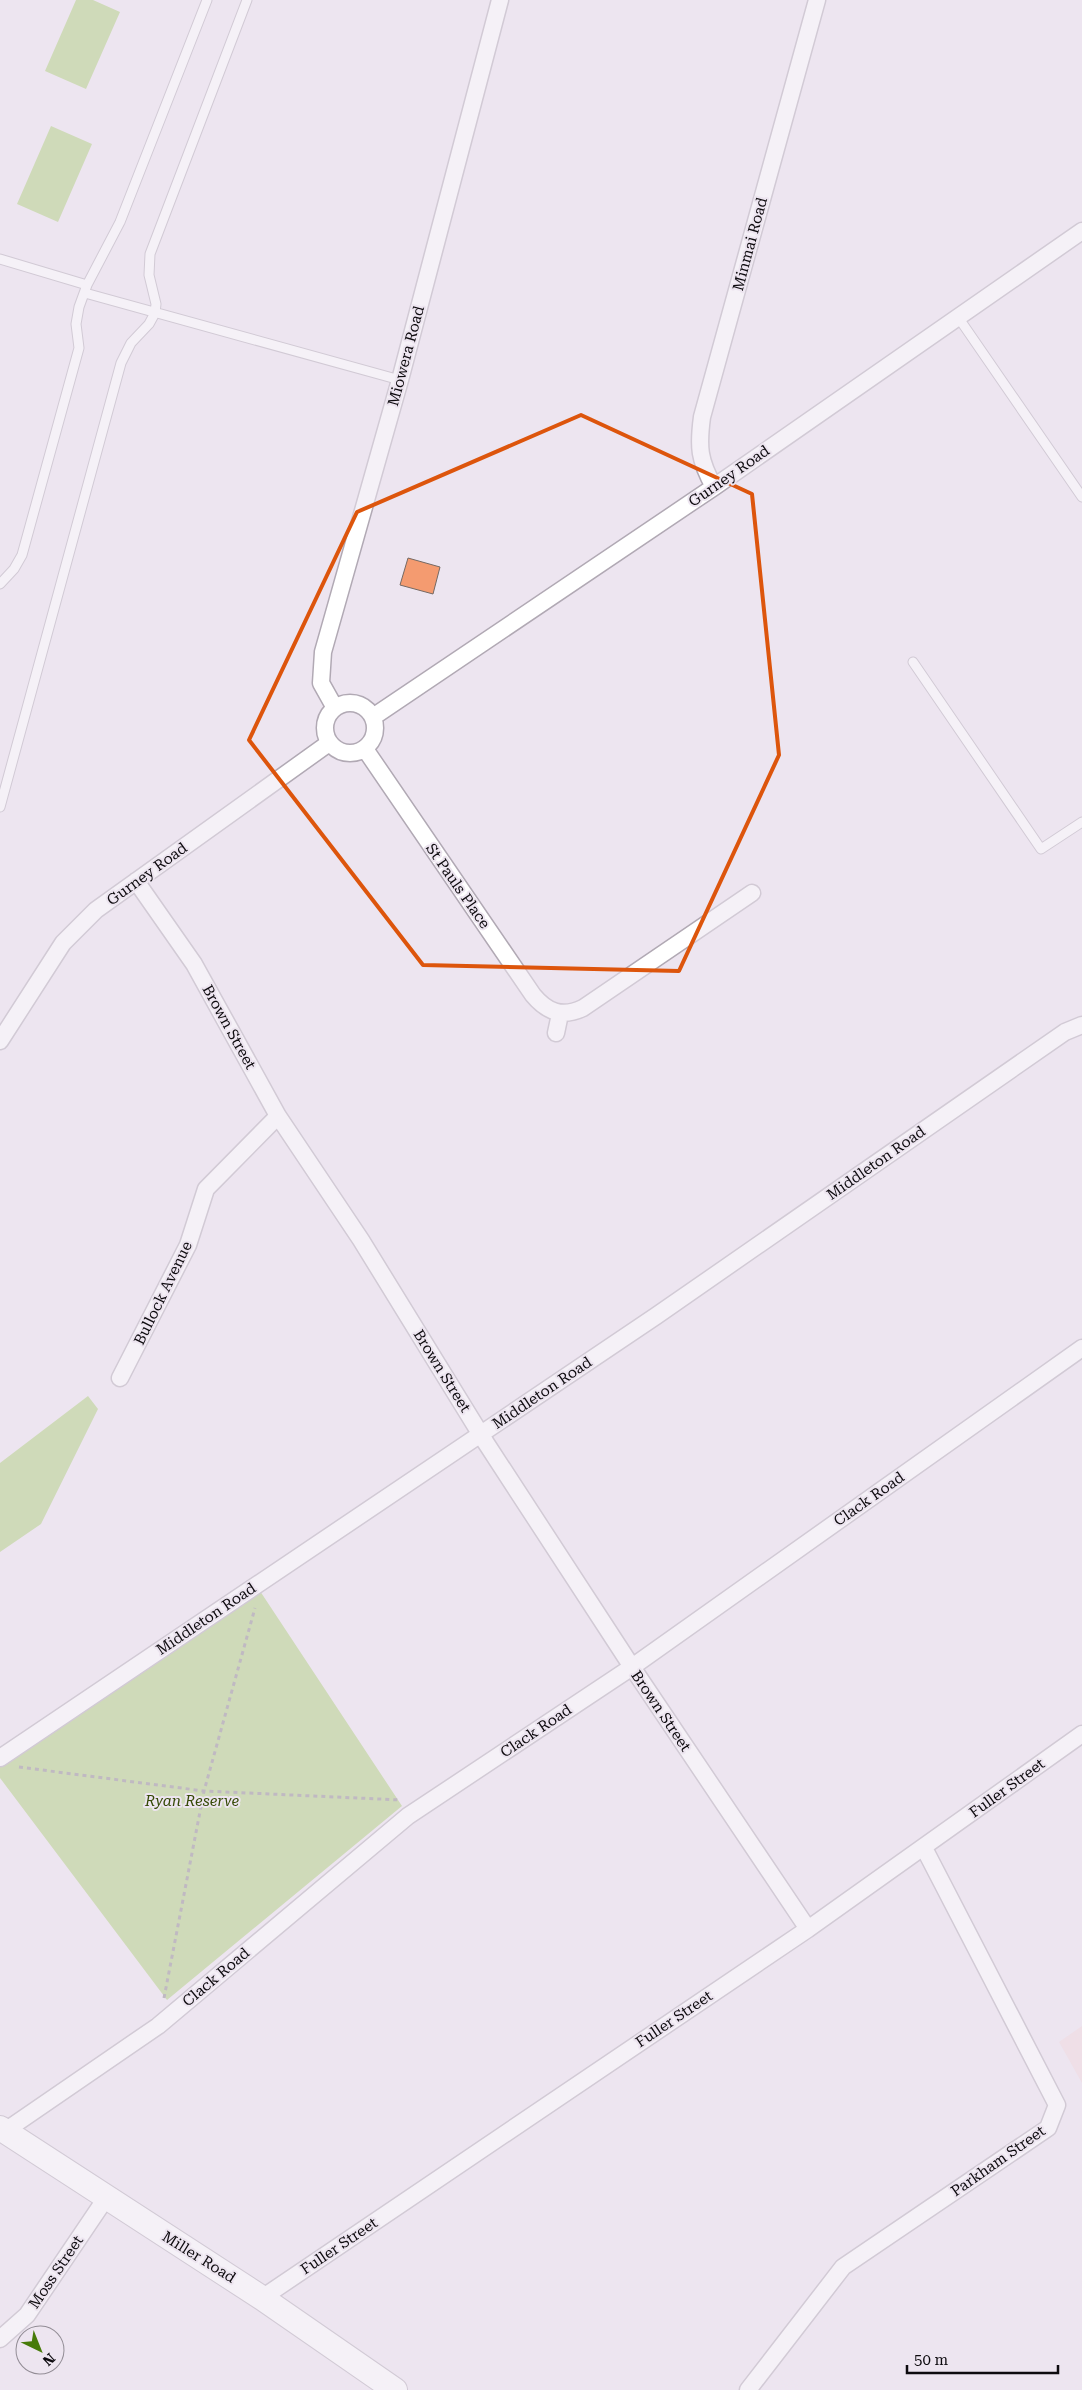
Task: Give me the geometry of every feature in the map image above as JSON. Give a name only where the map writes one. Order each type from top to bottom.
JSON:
[{"type":"street","name":"Miowera Road","points":[[336,708],[321,683],[322,652],[400,380],[500,0]]},
{"type":"street","name":"Minmai Road","points":[[714,487],[702,466],[699,452],[702,417],[817,0]]},
{"type":"street","name":"Gurney Road","points":[[373,717],[714,487],[1082,231]]},
{"type":"street","points":[[343,704],[360,705],[373,717],[376,730],[371,744],[365,749],[358,753],[342,752],[329,743],[325,728],[330,713],[336,708],[343,704]]},
{"type":"street","name":"Gurney Road","points":[[0,1040],[63,944],[96,910],[329,743]]},
{"type":"street","name":"St Pauls Place","points":[[365,749],[533,995],[541,1004],[560,1014]]},
{"type":"street","name":"Brown Street","points":[[136,881],[194,964],[278,1116],[361,1240],[481,1434],[632,1667],[808,1929]]},
{"type":"street","points":[[556,1033],[560,1014],[568,1014],[583,1008],[752,894]]},
{"type":"street","name":"Middleton Road","points":[[5,1762],[262,1582],[656,1316],[1065,1032],[1082,1024]]},
{"type":"street","name":"Bullock Avenue","points":[[120,1378],[188,1245],[206,1188],[278,1116]]},
{"type":"street","name":"Clack Road","points":[[2,2130],[158,2026],[408,1816],[632,1667],[1082,1348]]},
{"type":"street","name":"Fuller Street","points":[[262,2298],[808,1929],[1082,1734]]},
{"type":"street","name":"Parkham Street","points":[[748,2390],[843,2267],[1048,2128],[1057,2105],[924,1848]]},
{"type":"street","name":"Miller Road","points":[[2,2130],[262,2298],[395,2390]]},
{"type":"street","name":"Moss Street","points":[[0,2339],[27,2315],[106,2198]]},
{"type":"lane","points":[[0,584],[14,569],[22,555],[80,348],[76,324],[79,307],[86,289],[120,222],[207,0]]},
{"type":"lane","points":[[0,808],[121,363],[131,343],[149,324],[155,313],[156,304],[149,275],[150,254],[247,0]]},
{"type":"lane","points":[[0,259],[155,313],[400,380]]},
{"type":"lane","points":[[958,317],[1082,497]]},
{"type":"lane","points":[[913,662],[1042,849],[1082,822]]},
{"type":"path","points":[[158,2026],[204,1790],[262,1582]]},
{"type":"path","points":[[5,1762],[204,1790],[429,1802]]},
{"type":"highlighted area","points":[[581,415],[752,494],[779,755],[679,971],[423,965],[249,740],[357,512]]},
{"type":"shaded area","points":[[1082,2026],[1082,2083],[1059,2042]]},
{"type":"green space","points":[[76,0],[93,0],[120,12],[86,89],[45,71]]},
{"type":"green space","points":[[51,126],[92,144],[58,222],[17,204]]},
{"type":"green space","points":[[88,1396],[98,1409],[41,1524],[0,1552],[0,1463]]},
{"type":"green space","name":"Ryan Reserve","points":[[260,1591],[402,1806],[167,2000],[0,1778],[0,1764]]},
{"type":"building","points":[[408,558],[440,567],[433,594],[400,585]]}]
